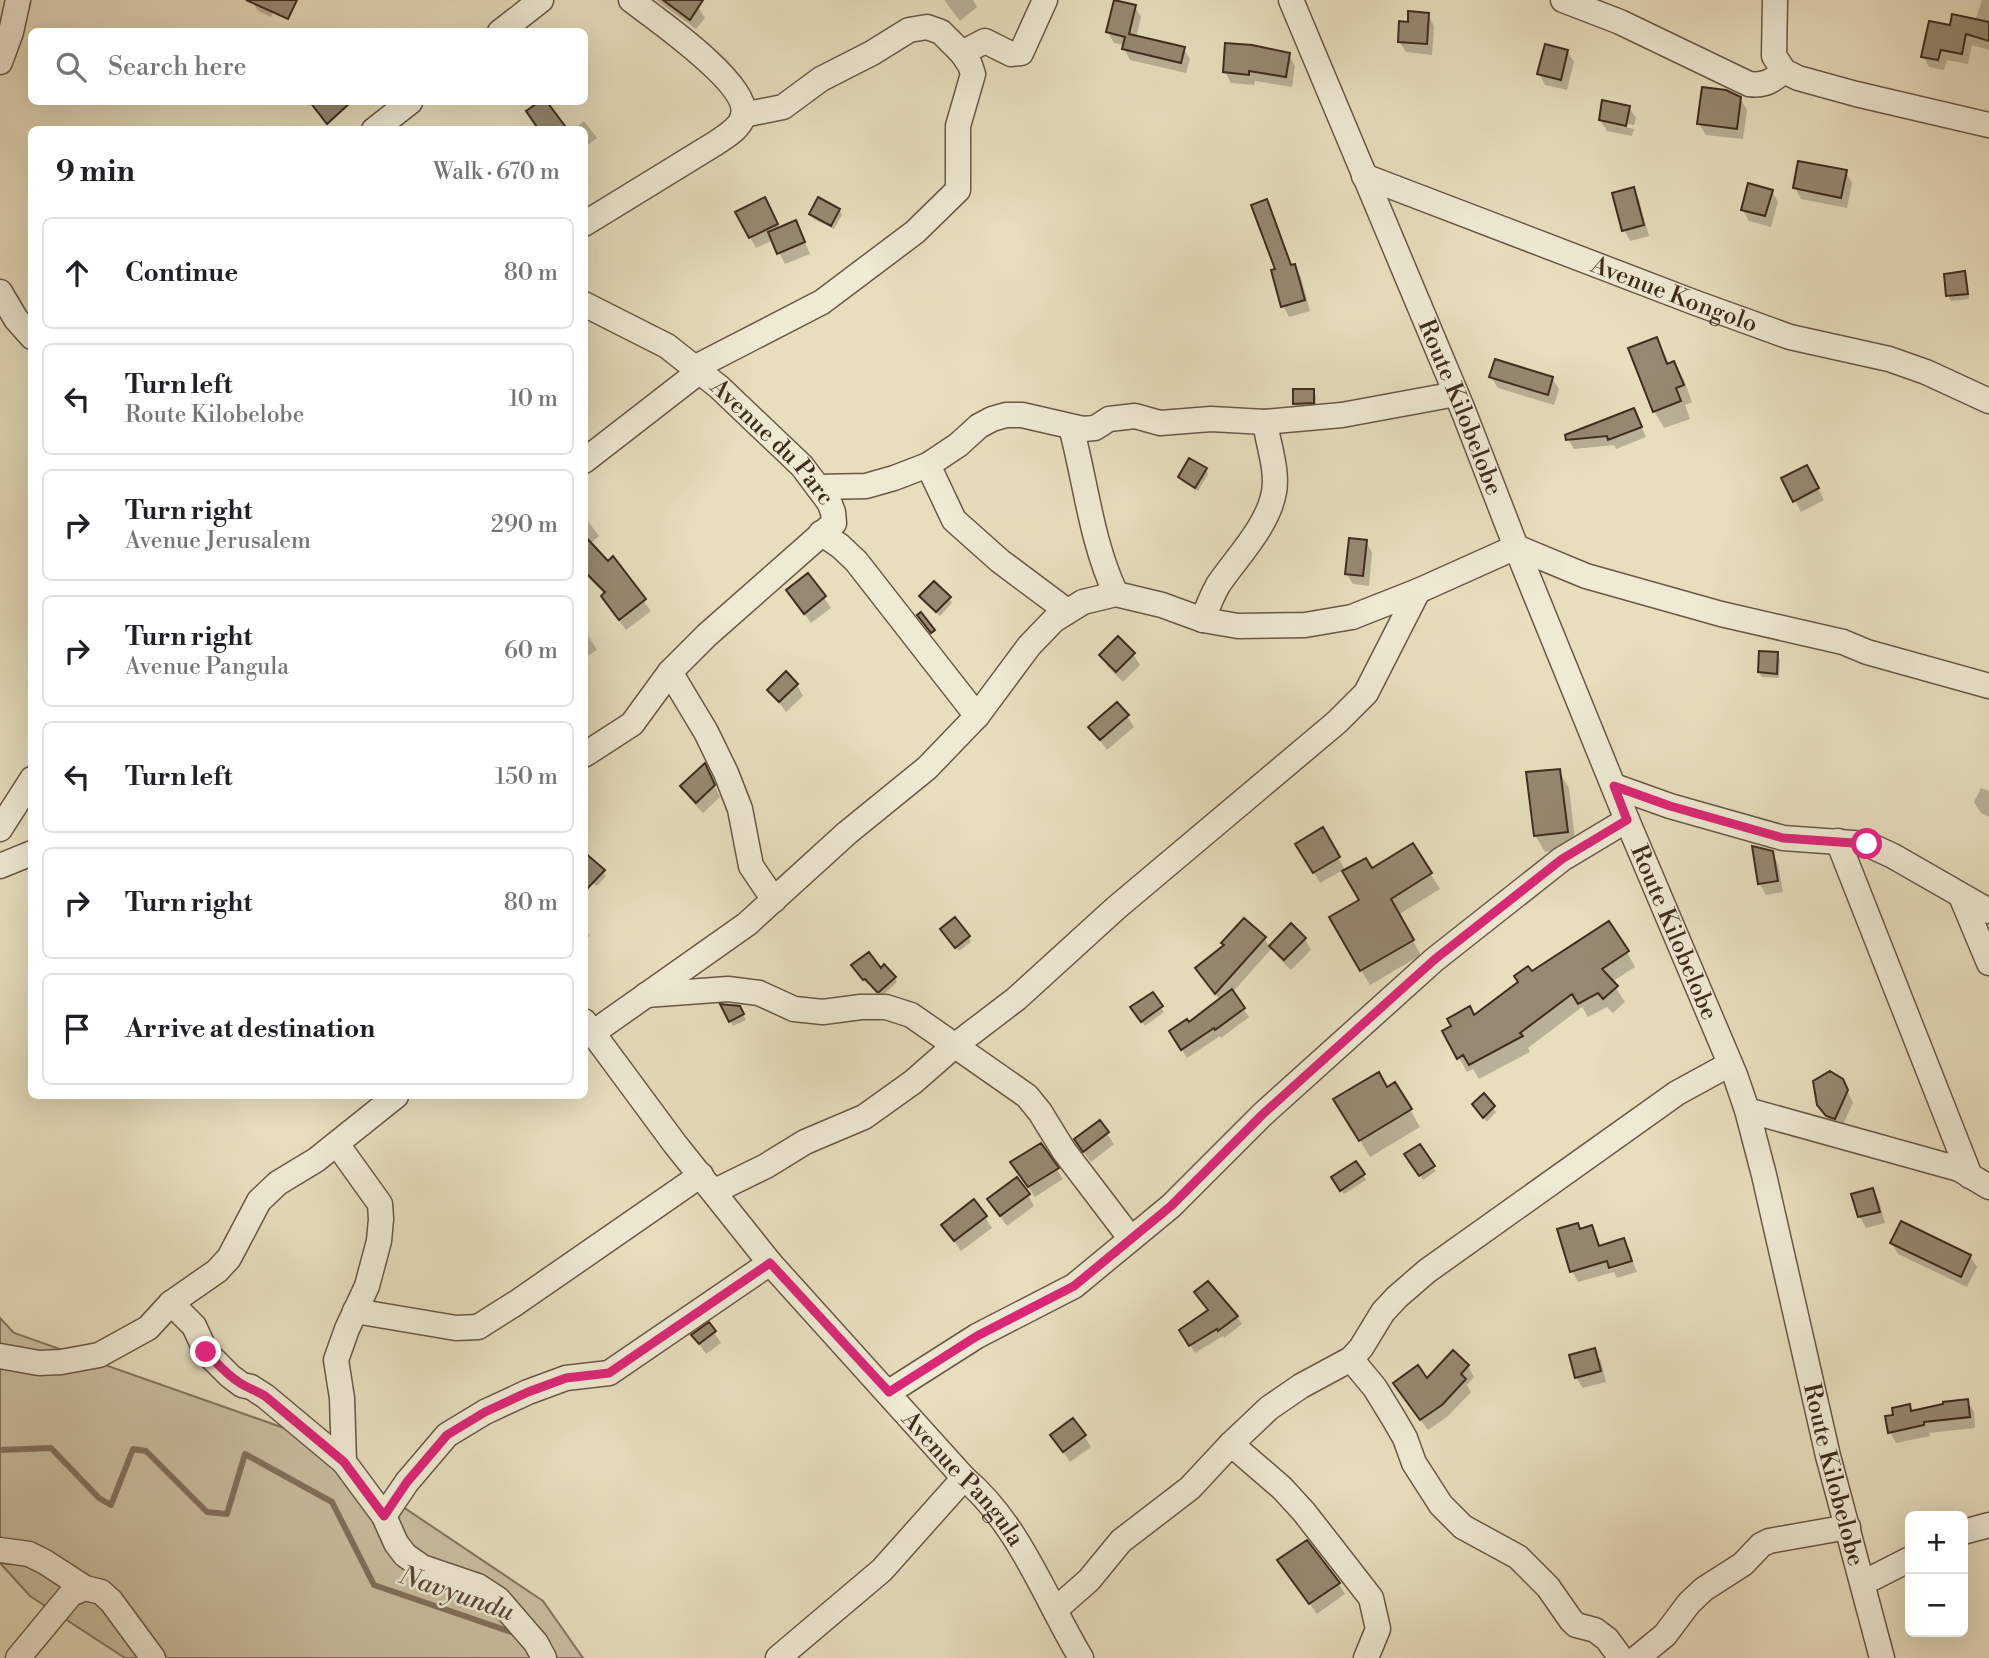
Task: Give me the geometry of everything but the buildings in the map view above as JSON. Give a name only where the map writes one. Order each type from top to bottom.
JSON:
[{"type":"street","points":[[588,222],[734,130],[743,116],[742,99],[722,73],[631,0]]},
{"type":"street","points":[[962,53],[985,41],[1011,54],[1021,53],[1045,0]]},
{"type":"street","points":[[1267,0],[1292,4]]},
{"type":"street","points":[[1563,0],[1620,22],[1749,84],[1761,85],[1773,81],[1784,71]]},
{"type":"street","points":[[1775,0],[1774,55],[1784,71],[1798,78],[1856,94],[1989,125]]},
{"type":"street","points":[[505,28],[536,1]]},
{"type":"street","points":[[0,62],[11,32],[13,2]]},
{"type":"street","name":"Route Kilobelobe","points":[[1292,4],[1457,394],[1516,547],[1747,1110],[1828,1456],[1882,1658]]},
{"type":"street","points":[[588,458],[698,369],[822,302],[915,232],[958,190],[958,126],[972,74],[962,53],[940,32],[927,27],[909,30],[821,79],[783,107],[743,116]]},
{"type":"street","points":[[379,126],[406,105]]},
{"type":"street","name":"Avenue Kongolo","points":[[1364,176],[1790,337],[1889,359],[1926,372],[1989,401]]},
{"type":"street","points":[[0,292],[16,319],[28,332]]},
{"type":"street","name":"Avenue du Parc","points":[[588,306],[667,346],[698,369],[802,466],[834,512],[834,523],[707,635],[670,673],[632,724],[588,752]]},
{"type":"street","points":[[818,487],[878,484],[928,465],[992,419],[1006,415],[1022,415],[1071,427],[1095,428],[1109,419],[1135,416],[1160,423],[1211,419],[1265,422],[1342,415],[1457,394]]},
{"type":"street","points":[[1203,620],[1218,585],[1248,545],[1274,492],[1274,471],[1265,422]]},
{"type":"street","points":[[1071,427],[1096,544],[1116,594]]},
{"type":"street","points":[[928,465],[954,520],[1000,561],[1068,611]]},
{"type":"street","points":[[821,534],[840,546],[856,561],[977,716]]},
{"type":"street","points":[[589,1026],[646,995],[747,924],[847,833],[927,768],[977,716],[1029,646],[1054,620],[1083,602],[1116,594],[1162,605],[1203,620],[1238,626],[1305,625],[1352,617],[1516,547],[1586,576],[1721,614],[1843,642],[1867,652],[1989,686]]},
{"type":"street","points":[[355,1311],[447,1326],[478,1327],[708,1183],[766,1166],[805,1142],[864,1117],[913,1082],[953,1047],[1016,999],[1116,908],[1337,722],[1366,693],[1418,591]]},
{"type":"street","points":[[670,673],[726,773],[740,809],[751,866],[774,900]]},
{"type":"street","points":[[0,829],[28,785]]},
{"type":"street","points":[[1614,786],[1670,806],[1783,838],[1867,844],[1894,856],[1989,911]]},
{"type":"street","points":[[889,1392],[977,1336],[1074,1286],[1171,1206],[1263,1114],[1434,960],[1562,859],[1627,820]]},
{"type":"street","points":[[1838,841],[1980,1182]]},
{"type":"street","points":[[0,866],[28,855]]},
{"type":"street","points":[[1961,896],[1989,963]]},
{"type":"street","points":[[646,995],[728,989],[759,993],[794,1009],[823,1012],[886,1007],[911,1015],[1027,1097],[1131,1239]]},
{"type":"street","name":"Avenue Pangula","points":[[589,1026],[628,1083],[770,1263],[964,1478],[978,1489],[1003,1521],[1081,1658]]},
{"type":"street","points":[[1055,1610],[1089,1580],[1121,1541],[1190,1488],[1231,1444],[1279,1401],[1351,1359],[1383,1312],[1427,1271],[1677,1093],[1730,1064]]},
{"type":"street","points":[[0,1356],[39,1363],[61,1363],[99,1355],[148,1328],[171,1303],[217,1271],[229,1258],[259,1201],[268,1192],[316,1160],[392,1099]]},
{"type":"street","points":[[1747,1110],[1958,1169],[1980,1182]]},
{"type":"street","points":[[337,1144],[380,1204],[381,1219],[379,1241],[367,1286],[336,1360],[342,1398],[344,1462]]},
{"type":"street","points":[[384,1516],[407,1482],[447,1435],[485,1412],[528,1392],[566,1378],[609,1373],[770,1263]]},
{"type":"street","points":[[171,1303],[194,1326],[206,1352],[230,1376],[265,1396],[344,1462],[384,1516],[396,1543],[405,1555],[422,1567],[478,1587],[498,1599],[536,1643],[544,1658]]},
{"type":"street","points":[[1351,1359],[1375,1388],[1405,1438],[1414,1463],[1441,1505],[1463,1527],[1518,1557],[1548,1587],[1570,1620],[1576,1625],[1595,1630],[1607,1639],[1621,1658]]},
{"type":"street","points":[[1231,1444],[1282,1488],[1304,1512],[1371,1598],[1378,1629],[1366,1658]]},
{"type":"street","points":[[778,1658],[882,1570],[964,1478]]},
{"type":"street","points":[[1968,1531],[1989,1525]]},
{"type":"street","points":[[1637,1658],[1665,1636],[1689,1603],[1704,1589],[1743,1564],[1761,1545],[1769,1541],[1848,1527]]},
{"type":"street","points":[[0,1550],[29,1554],[85,1588],[101,1592],[111,1601],[153,1658]]},
{"type":"street","points":[[1863,1583],[1905,1562]]},
{"type":"street","points":[[18,1658],[71,1594],[85,1588]]},
{"type":"shaded area","points":[[0,1318],[14,1333],[287,1429],[543,1601],[583,1658],[125,1658],[30,1596],[0,1563]]},
{"type":"waterway","name":"Navyundu","points":[[0,1450],[51,1448],[99,1498],[111,1505],[133,1449],[146,1451],[207,1512],[227,1514],[245,1454],[332,1502],[374,1585],[517,1634]]},
{"type":"route","points":[[206,1352],[230,1376],[265,1396],[344,1462],[384,1516],[407,1482],[447,1435],[485,1412],[528,1392],[566,1378],[609,1373],[770,1263],[889,1392],[977,1336],[1074,1286],[1171,1206],[1263,1114],[1434,960],[1562,859],[1627,820],[1614,786],[1670,806],[1783,838],[1867,844]]}]
